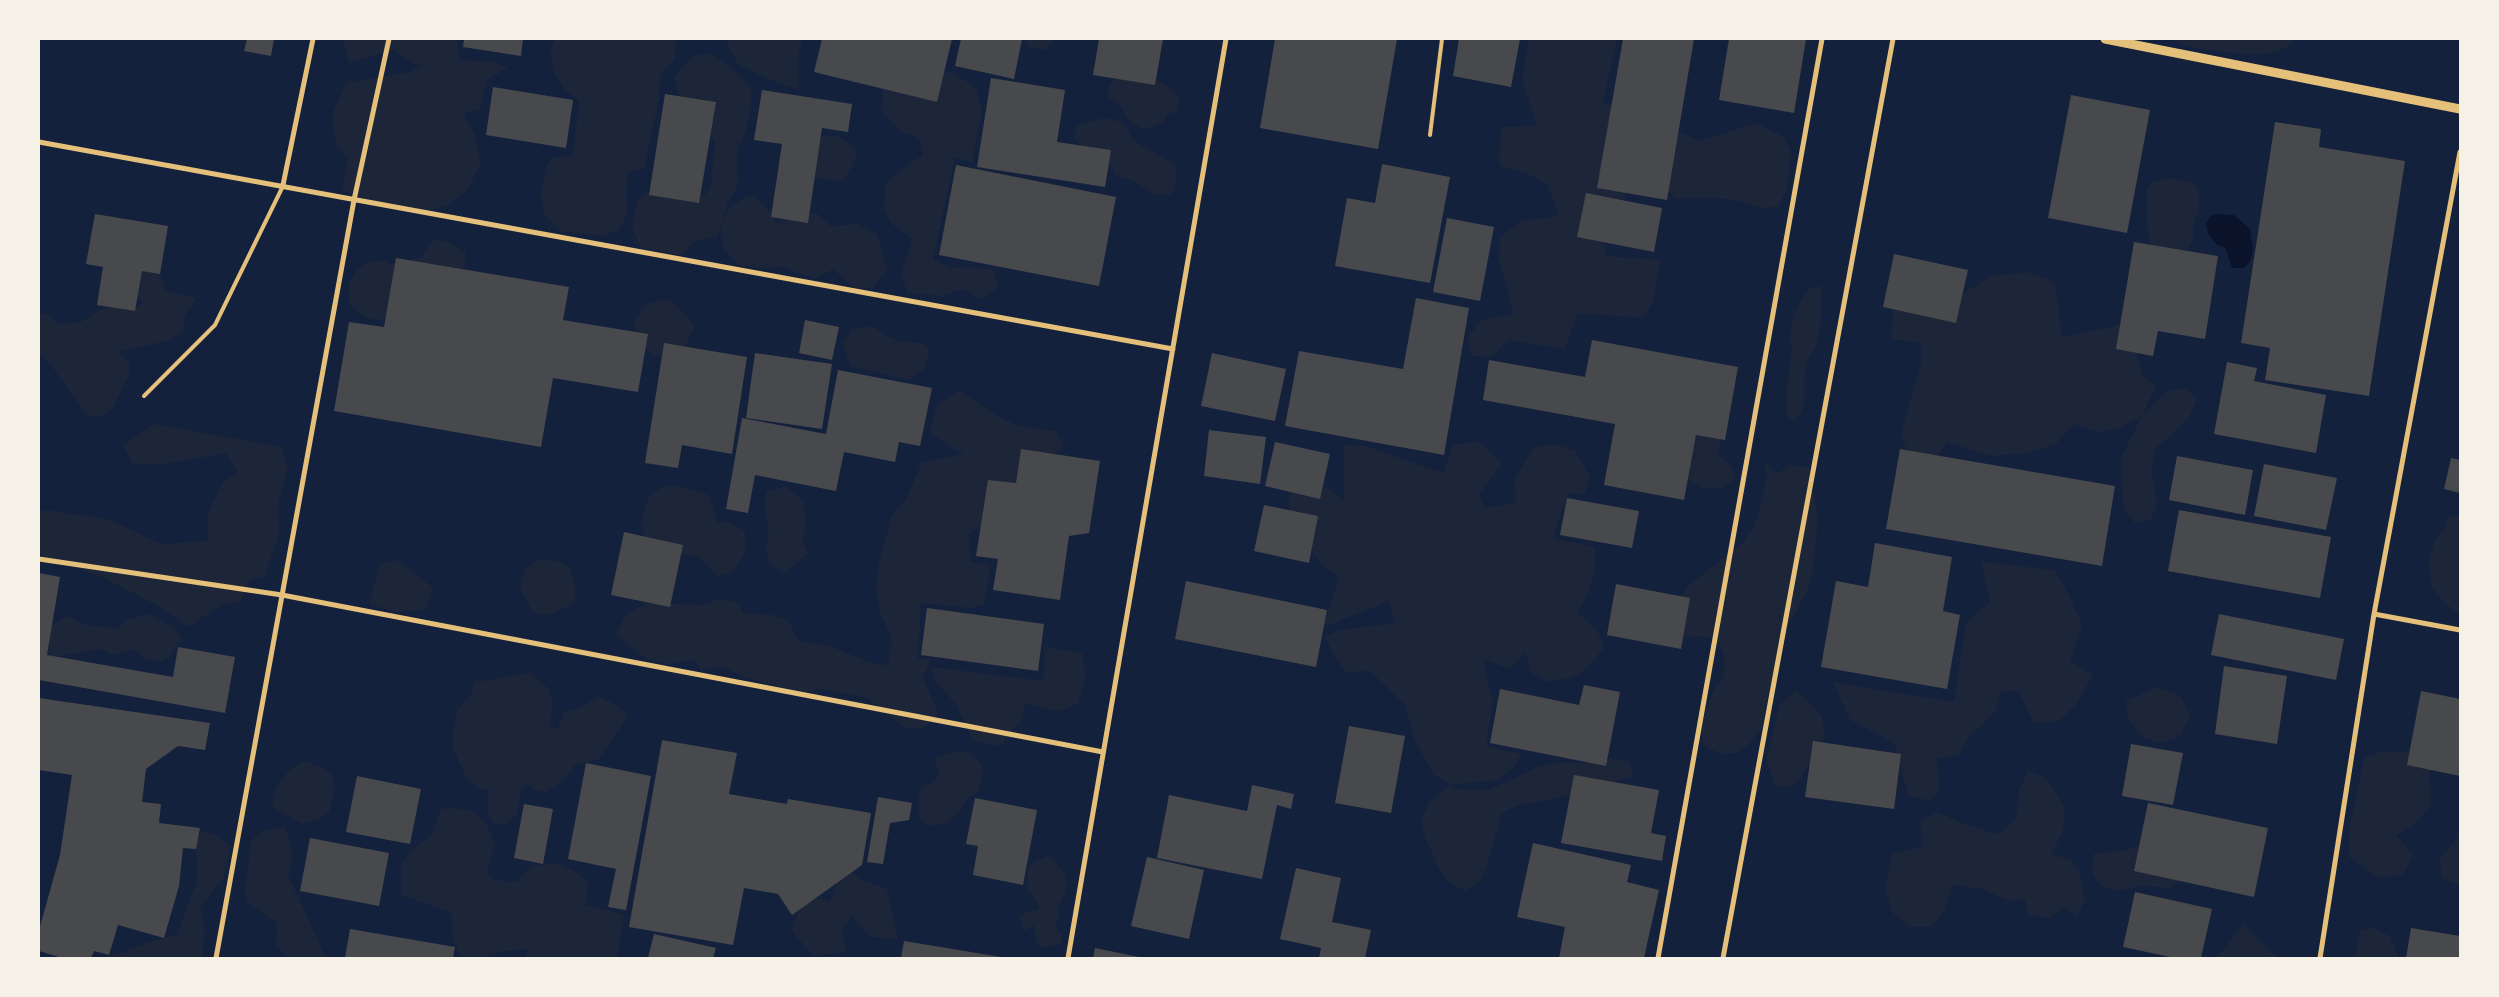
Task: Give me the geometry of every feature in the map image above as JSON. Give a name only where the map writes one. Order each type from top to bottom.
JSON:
[{"type":"street","points":[[283,185],[313,39]]},
{"type":"street","points":[[216,958],[354,200],[389,39]]},
{"type":"street","points":[[1068,958],[1226,39]]},
{"type":"street","points":[[1658,958],[1822,39]]},
{"type":"street","points":[[1724,958],[1893,39]]},
{"type":"street","points":[[2105,39],[2460,109]]},
{"type":"street","points":[[39,142],[283,185],[354,200],[1173,349]]},
{"type":"street","points":[[2320,958],[2374,614],[2460,152]]},
{"type":"street","points":[[39,559],[282,595],[1103,752]]},
{"type":"street","points":[[2374,614],[2460,630]]},
{"type":"lane","points":[[1430,135],[1442,39]]},
{"type":"lane","points":[[144,396],[215,325],[283,185]]},
{"type":"shaded area","points":[[343,39],[457,39],[459,60],[493,62],[508,68],[487,80],[480,110],[463,113],[475,135],[481,163],[468,189],[448,205],[425,211],[369,204],[342,189],[348,157],[336,145],[332,115],[346,83],[409,72],[421,67],[394,50],[349,63]]},
{"type":"shaded area","points":[[555,39],[676,39],[675,59],[660,75],[659,100],[644,169],[628,172],[626,194],[628,210],[620,230],[603,236],[559,231],[544,214],[541,192],[547,166],[553,157],[573,156],[579,101],[564,89],[554,72],[550,50]]},
{"type":"shaded area","points":[[725,39],[802,39],[798,59],[799,90],[768,79],[738,64]]},
{"type":"shaded area","points":[[1024,39],[1055,39],[1045,50],[1029,48]]},
{"type":"shaded area","points":[[1529,39],[1617,39],[1603,102],[1630,116],[1640,177],[1601,229],[1606,256],[1660,260],[1654,300],[1643,318],[1578,313],[1565,349],[1508,340],[1492,357],[1472,356],[1467,339],[1481,320],[1513,314],[1499,262],[1500,238],[1521,221],[1559,216],[1547,184],[1525,173],[1499,166],[1501,127],[1537,126],[1522,80]]},
{"type":"shaded area","points":[[2172,39],[2294,39],[2291,45],[2275,52],[2256,55],[2206,50],[2186,46]]},
{"type":"shaded area","points":[[709,53],[728,64],[751,88],[751,104],[746,131],[737,150],[738,185],[728,202],[722,224],[729,209],[743,198],[755,195],[779,225],[795,212],[818,214],[830,226],[858,224],[877,234],[887,270],[873,288],[854,289],[833,269],[815,279],[783,267],[761,268],[737,265],[722,245],[722,225],[717,237],[695,241],[682,255],[641,248],[632,228],[638,198],[664,184],[681,187],[704,196],[711,186],[715,140],[686,117],[674,77],[692,56]]},
{"type":"shaded area","points":[[1124,68],[1147,75],[1167,86],[1179,97],[1177,111],[1166,115],[1165,121],[1152,127],[1141,129],[1127,118],[1119,103],[1107,97],[1110,84]]},
{"type":"shaded area","points":[[938,71],[954,73],[976,88],[982,111],[972,162],[955,157],[933,259],[951,268],[968,267],[994,270],[998,287],[981,300],[963,289],[940,296],[907,293],[901,272],[913,239],[893,225],[884,210],[886,184],[903,168],[923,155],[919,138],[898,130],[881,110],[885,78]]},
{"type":"shaded area","points":[[1104,118],[1123,122],[1134,141],[1176,165],[1177,180],[1172,195],[1155,194],[1134,181],[1116,175],[1111,165],[1095,160],[1074,138],[1077,125]]},
{"type":"shaded area","points":[[1756,123],[1784,137],[1791,152],[1787,189],[1778,207],[1760,208],[1736,200],[1711,198],[1675,199],[1657,177],[1678,131],[1700,141]]},
{"type":"shaded area","points":[[807,135],[836,136],[849,142],[857,153],[850,170],[841,182],[811,176]]},
{"type":"shaded area","points":[[2169,178],[2194,183],[2199,191],[2199,209],[2193,227],[2193,236],[2191,244],[2185,251],[2150,245],[2147,223],[2147,190],[2151,182]]},
{"type":"shaded area","points":[[2217,214],[2234,215],[2250,229],[2253,250],[2250,262],[2244,268],[2232,268],[2225,247],[2217,245],[2208,234],[2206,223],[2211,216]]},
{"type":"shaded area","points":[[433,240],[447,241],[466,253],[465,264],[457,280],[396,303],[382,320],[371,319],[358,313],[350,303],[348,285],[356,271],[367,262],[386,261],[390,264],[420,258]]},
{"type":"shaded area","points":[[143,263],[160,274],[166,291],[196,298],[184,317],[183,332],[166,341],[119,352],[130,365],[128,377],[113,408],[101,417],[88,416],[50,364],[42,355],[39,357],[39,314],[46,313],[59,324],[81,322],[98,311],[112,306],[130,311],[143,303],[131,290]]},
{"type":"shaded area","points":[[2027,272],[2055,282],[2062,337],[2128,323],[2143,376],[2156,386],[2143,414],[2167,391],[2185,388],[2197,400],[2190,415],[2179,428],[2154,450],[2152,471],[2157,504],[2151,520],[2135,523],[2124,510],[2122,492],[2122,456],[2142,416],[2118,428],[2098,432],[2073,424],[2057,443],[2029,453],[1991,456],[1947,442],[1932,467],[1912,466],[1901,434],[1921,363],[1921,343],[1891,339],[1893,310],[1930,305],[1954,299],[1991,276]]},
{"type":"shaded area","points":[[1821,286],[1821,321],[1816,347],[1807,362],[1805,371],[1804,406],[1801,414],[1793,421],[1787,415],[1786,396],[1792,344],[1789,341],[1794,314],[1805,294],[1812,287]]},
{"type":"shaded area","points":[[664,299],[673,302],[695,326],[682,354],[654,356],[640,343],[634,322],[645,305]]},
{"type":"shaded area","points":[[873,326],[885,335],[900,342],[924,343],[930,351],[924,369],[908,380],[850,366],[843,343],[852,329]]},
{"type":"shaded area","points":[[959,390],[999,417],[1019,426],[1056,431],[1064,445],[986,522],[969,534],[970,562],[991,565],[984,604],[971,608],[921,603],[918,659],[931,659],[923,678],[938,713],[924,728],[906,729],[868,698],[819,689],[800,693],[744,677],[724,667],[701,669],[694,660],[669,664],[649,660],[630,647],[616,633],[627,613],[649,603],[703,605],[719,599],[738,602],[743,613],[772,615],[787,619],[799,641],[829,646],[875,664],[888,665],[892,639],[880,612],[876,590],[879,562],[892,515],[906,499],[922,462],[965,454],[947,445],[930,432],[937,405]]},
{"type":"shaded area","points":[[155,424],[281,447],[288,467],[278,505],[280,531],[264,577],[250,580],[241,601],[221,605],[188,627],[160,607],[102,577],[45,558],[39,553],[39,512],[46,510],[108,519],[161,544],[208,541],[207,515],[222,484],[238,472],[226,453],[165,464],[133,465],[123,445]]},
{"type":"shaded area","points":[[1685,429],[1721,436],[1718,454],[1729,463],[1736,477],[1729,484],[1721,488],[1704,489],[1679,474]]},
{"type":"shaded area","points":[[1479,441],[1502,464],[1479,494],[1485,508],[1516,503],[1515,479],[1533,448],[1553,444],[1575,450],[1590,477],[1585,494],[1568,493],[1553,538],[1595,547],[1595,569],[1588,594],[1577,612],[1597,629],[1604,648],[1583,672],[1570,678],[1548,682],[1530,672],[1526,652],[1509,669],[1484,659],[1487,681],[1493,701],[1486,746],[1522,754],[1514,767],[1497,780],[1451,785],[1456,789],[1489,790],[1538,767],[1555,763],[1592,763],[1611,759],[1628,761],[1634,776],[1554,799],[1519,805],[1502,813],[1487,866],[1480,881],[1465,891],[1449,882],[1439,869],[1425,837],[1421,820],[1430,802],[1450,784],[1434,775],[1414,739],[1406,706],[1370,671],[1346,672],[1336,659],[1325,636],[1340,630],[1395,623],[1389,601],[1324,627],[1339,576],[1325,568],[1302,540],[1289,518],[1289,478],[1315,480],[1344,500],[1344,445],[1365,446],[1443,473],[1453,445]]},
{"type":"shaded area","points":[[1763,458],[1776,474],[1791,465],[1809,467],[1818,519],[1813,572],[1806,593],[1781,638],[1761,728],[1751,742],[1737,753],[1720,754],[1704,745],[1700,728],[1713,691],[1724,676],[1724,654],[1714,638],[1697,636],[1681,638],[1678,603],[1687,587],[1743,542],[1753,528],[1759,512],[1767,476]]},
{"type":"shaded area","points":[[674,485],[709,495],[718,524],[724,520],[745,531],[745,553],[734,571],[718,576],[700,558],[645,545],[641,520],[650,495],[665,486]]},
{"type":"shaded area","points":[[785,486],[803,501],[806,519],[803,542],[808,553],[785,573],[769,565],[766,549],[769,528],[765,514],[766,492]]},
{"type":"shaded area","points":[[2449,516],[2460,517],[2460,615],[2444,602],[2431,586],[2429,559],[2435,540],[2444,529]]},
{"type":"shaded area","points":[[538,559],[557,561],[569,567],[575,584],[575,603],[549,615],[533,613],[520,587],[524,570]]},
{"type":"shaded area","points":[[395,560],[405,565],[433,588],[426,610],[396,612],[369,604],[380,563]]},
{"type":"shaded area","points":[[1981,562],[2055,570],[2068,593],[2082,625],[2070,661],[2093,675],[2075,706],[2058,722],[2034,723],[2018,691],[2000,692],[1997,709],[1981,727],[1971,733],[1959,755],[1937,759],[1939,789],[1930,801],[1908,795],[1894,743],[1850,720],[1833,682],[1954,702],[1966,622],[1990,602]]},
{"type":"shaded area","points":[[148,614],[175,628],[181,639],[171,656],[161,661],[146,660],[135,649],[114,655],[100,649],[51,658],[46,629],[67,616],[85,625],[118,629],[123,621]]},
{"type":"shaded area","points":[[1045,647],[1082,653],[1086,676],[1078,704],[1057,712],[1026,703],[1022,718],[1001,746],[973,741],[955,703],[936,683],[932,667],[1043,681]]},
{"type":"shaded area","points":[[531,673],[547,687],[553,701],[550,725],[557,730],[564,712],[580,707],[599,697],[617,705],[628,715],[599,759],[575,765],[560,784],[545,792],[535,790],[528,784],[521,789],[518,813],[507,824],[493,823],[487,812],[489,789],[482,790],[468,781],[452,746],[456,712],[470,696],[475,682]]},
{"type":"shaded area","points":[[2157,687],[2179,695],[2191,715],[2179,737],[2160,743],[2145,738],[2129,721],[2126,701]]},
{"type":"shaded area","points":[[1796,690],[1822,716],[1825,738],[1817,754],[1795,785],[1776,787],[1766,761],[1780,704]]},
{"type":"shaded area","points":[[956,751],[968,752],[978,759],[983,768],[979,791],[968,797],[959,812],[948,823],[928,826],[919,818],[918,796],[922,786],[934,782],[939,774],[935,758]]},
{"type":"shaded area","points":[[2383,751],[2414,752],[2429,764],[2431,804],[2414,825],[2396,835],[2413,854],[2404,874],[2380,878],[2349,857],[2350,824],[2364,758]]},
{"type":"shaded area","points":[[304,761],[324,768],[334,778],[334,792],[330,811],[319,819],[302,824],[272,807],[274,792],[289,770]]},
{"type":"shaded area","points":[[2028,771],[2046,778],[2065,807],[2063,832],[2051,854],[2071,860],[2079,870],[2085,901],[2076,916],[2063,908],[2050,918],[2028,915],[2025,899],[2009,901],[1982,889],[1953,885],[1944,911],[1931,927],[1908,927],[1892,912],[1885,888],[1892,854],[1923,846],[1920,821],[1937,812],[1967,825],[1998,834],[2016,819],[2019,790]]},
{"type":"shaded area","points":[[449,807],[472,811],[487,825],[495,845],[486,873],[494,880],[516,882],[533,865],[559,864],[578,873],[589,883],[585,905],[624,914],[617,958],[525,958],[528,949],[499,952],[482,958],[467,958],[459,954],[452,936],[452,913],[401,895],[401,864],[413,849],[432,834],[440,810]]},
{"type":"shaded area","points":[[285,827],[293,854],[288,875],[326,958],[287,957],[276,945],[277,923],[247,902],[245,891],[251,843],[255,837],[267,829]]},
{"type":"shaded area","points":[[202,832],[213,833],[231,846],[223,879],[200,907],[205,928],[202,955],[199,958],[106,958],[152,941],[177,935],[197,881],[195,843]]},
{"type":"shaded area","points":[[2460,835],[2460,885],[2442,878],[2440,858]]},
{"type":"shaded area","points":[[2155,839],[2184,878],[2171,888],[2138,886],[2118,891],[2101,886],[2092,874],[2093,854],[2123,851]]},
{"type":"shaded area","points":[[1049,855],[1066,875],[1066,892],[1057,908],[1060,913],[1055,926],[1063,935],[1061,943],[1044,948],[1037,945],[1034,925],[1024,931],[1019,917],[1025,912],[1038,909],[1038,904],[1028,890],[1027,871],[1031,863]]},
{"type":"shaded area","points":[[850,872],[862,880],[887,889],[898,939],[871,937],[851,916],[841,931],[847,952],[813,956],[792,931],[801,901],[809,895],[830,902],[837,882]]},
{"type":"shaded area","points":[[2243,924],[2277,958],[2214,958],[2224,949]]},
{"type":"shaded area","points":[[2372,928],[2390,936],[2399,958],[2355,958],[2360,930]]},
{"type":"building","points":[[247,39],[274,39],[271,56],[244,51]]},
{"type":"building","points":[[464,39],[523,39],[521,56],[463,47]]},
{"type":"building","points":[[822,39],[952,39],[937,102],[814,72]]},
{"type":"building","points":[[961,39],[1022,39],[1014,79],[955,66]]},
{"type":"building","points":[[1099,39],[1163,39],[1155,85],[1093,75]]},
{"type":"building","points":[[1275,39],[1397,39],[1378,149],[1260,128]]},
{"type":"building","points":[[1459,39],[1520,39],[1511,87],[1453,76]]},
{"type":"building","points":[[1623,39],[1694,39],[1667,200],[1597,188]]},
{"type":"building","points":[[1729,39],[1806,39],[1794,113],[1719,100]]},
{"type":"building","points":[[991,78],[1065,90],[1057,142],[1111,150],[1105,187],[977,167]]},
{"type":"building","points":[[493,87],[573,100],[566,148],[486,135]]},
{"type":"building","points":[[762,90],[852,104],[848,132],[822,128],[808,223],[771,217],[782,144],[754,140]]},
{"type":"building","points":[[665,94],[716,102],[699,203],[649,195]]},
{"type":"building","points":[[2071,95],[2150,110],[2127,233],[2048,218]]},
{"type":"building","points":[[2275,122],[2321,129],[2319,147],[2405,161],[2369,396],[2265,380],[2270,348],[2241,343]]},
{"type":"building","points":[[1382,164],[1450,177],[1430,283],[1335,266],[1347,198],[1375,203]]},
{"type":"building","points":[[956,165],[1116,197],[1099,286],[939,255]]},
{"type":"building","points":[[1586,193],[1662,208],[1654,252],[1577,237]]},
{"type":"building","points":[[95,214],[168,226],[160,274],[142,271],[135,311],[97,305],[103,267],[86,264]]},
{"type":"building","points":[[1447,218],[1494,227],[1480,301],[1433,292]]},
{"type":"building","points":[[2134,242],[2218,256],[2205,339],[2158,331],[2153,356],[2116,349]]},
{"type":"building","points":[[1894,254],[1968,270],[1956,323],[1883,307]]},
{"type":"building","points":[[396,258],[569,287],[563,320],[648,334],[638,392],[553,378],[541,447],[334,411],[349,322],[384,327]]},
{"type":"building","points":[[1416,298],[1469,308],[1444,455],[1285,426],[1299,351],[1403,369]]},
{"type":"building","points":[[805,320],[839,327],[832,360],[799,353]]},
{"type":"building","points":[[1592,340],[1738,367],[1725,440],[1696,435],[1684,500],[1604,485],[1615,424],[1483,400],[1489,360],[1585,377]]},
{"type":"building","points":[[664,343],[747,357],[732,454],[682,445],[678,468],[645,463]]},
{"type":"building","points":[[755,353],[832,364],[822,429],[746,418]]},
{"type":"building","points":[[1212,353],[1286,369],[1275,421],[1201,406]]},
{"type":"building","points":[[2227,362],[2257,368],[2254,381],[2326,395],[2316,453],[2214,434]]},
{"type":"building","points":[[838,370],[932,388],[920,446],[899,442],[895,462],[844,452],[836,491],[755,475],[748,513],[726,509],[742,418],[826,434]]},
{"type":"building","points":[[1209,430],[1266,437],[1260,484],[1204,476]]},
{"type":"building","points":[[1275,442],[1330,454],[1320,499],[1265,486]]},
{"type":"building","points":[[1021,449],[1100,461],[1089,533],[1069,536],[1060,600],[993,590],[998,559],[976,556],[988,480],[1016,483]]},
{"type":"building","points":[[1900,449],[2115,486],[2102,566],[1886,529]]},
{"type":"building","points":[[2177,456],[2253,470],[2245,515],[2169,500]]},
{"type":"building","points":[[2451,458],[2460,460],[2460,493],[2444,489]]},
{"type":"building","points":[[2264,464],[2337,478],[2326,530],[2254,516]]},
{"type":"building","points":[[1567,498],[1639,511],[1632,548],[1560,535]]},
{"type":"building","points":[[1264,505],[1318,516],[1309,563],[1254,551]]},
{"type":"building","points":[[2179,510],[2331,537],[2320,598],[2168,571]]},
{"type":"building","points":[[624,532],[683,545],[670,607],[611,595]]},
{"type":"building","points":[[1875,543],[1952,557],[1943,611],[1960,615],[1947,689],[1821,667],[1836,581],[1868,587]]},
{"type":"building","points":[[39,573],[60,577],[47,655],[173,677],[178,647],[235,657],[225,713],[39,680]]},
{"type":"building","points":[[1186,581],[1327,610],[1316,667],[1175,639]]},
{"type":"building","points":[[1616,584],[1690,598],[1681,649],[1607,635]]},
{"type":"building","points":[[927,608],[1044,624],[1038,671],[921,655]]},
{"type":"building","points":[[2219,614],[2344,639],[2336,680],[2211,655]]},
{"type":"building","points":[[2224,666],[2287,676],[2277,744],[2215,734]]},
{"type":"building","points":[[1584,685],[1620,692],[1606,766],[1490,743],[1500,689],[1579,705]]},
{"type":"building","points":[[2421,691],[2460,699],[2460,776],[2407,765]]},
{"type":"building","points":[[39,698],[210,723],[205,750],[178,746],[146,769],[142,802],[161,804],[159,823],[200,828],[196,849],[183,848],[179,886],[164,938],[118,925],[109,955],[94,951],[91,958],[62,958],[39,951],[39,930],[60,855],[72,775],[39,770]]},
{"type":"building","points":[[1349,726],[1405,736],[1391,813],[1335,803]]},
{"type":"building","points":[[662,740],[737,753],[729,794],[787,804],[788,799],[871,813],[862,865],[792,915],[778,894],[744,888],[733,945],[629,927]]},
{"type":"building","points":[[1813,741],[1901,754],[1894,809],[1805,797]]},
{"type":"building","points":[[2131,744],[2183,753],[2173,805],[2122,796]]},
{"type":"building","points":[[586,763],[651,776],[626,910],[608,907],[616,869],[568,859]]},
{"type":"building","points":[[1574,775],[1659,790],[1651,833],[1666,836],[1662,861],[1561,843]]},
{"type":"building","points":[[357,776],[421,789],[410,844],[346,832]]},
{"type":"building","points":[[1252,785],[1294,794],[1291,809],[1277,805],[1262,879],[1157,858],[1169,795],[1247,811]]},
{"type":"building","points":[[878,797],[912,803],[909,820],[890,823],[883,864],[867,862]]},
{"type":"building","points":[[975,798],[1037,810],[1023,885],[973,875],[978,846],[966,844]]},
{"type":"building","points":[[2148,803],[2268,828],[2254,897],[2134,871]]},
{"type":"building","points":[[524,804],[553,809],[543,864],[514,858]]},
{"type":"building","points":[[310,838],[389,853],[379,906],[300,891]]},
{"type":"building","points":[[1533,843],[1631,865],[1627,882],[1659,890],[1644,958],[1559,958],[1565,927],[1517,917]]},
{"type":"building","points":[[1147,857],[1204,870],[1189,939],[1131,926]]},
{"type":"building","points":[[1296,868],[1341,878],[1332,922],[1371,930],[1365,958],[1319,958],[1321,948],[1280,939]]},
{"type":"building","points":[[2135,892],[2212,909],[2201,958],[2175,958],[2123,947]]},
{"type":"building","points":[[2411,928],[2460,936],[2460,958],[2406,958]]},
{"type":"building","points":[[350,929],[455,947],[453,958],[345,958]]},
{"type":"building","points":[[654,934],[716,948],[713,958],[648,958]]},
{"type":"building","points":[[904,941],[1001,957],[901,958]]},
{"type":"building","points":[[1095,948],[1139,957],[1139,958],[1093,958]]}]
